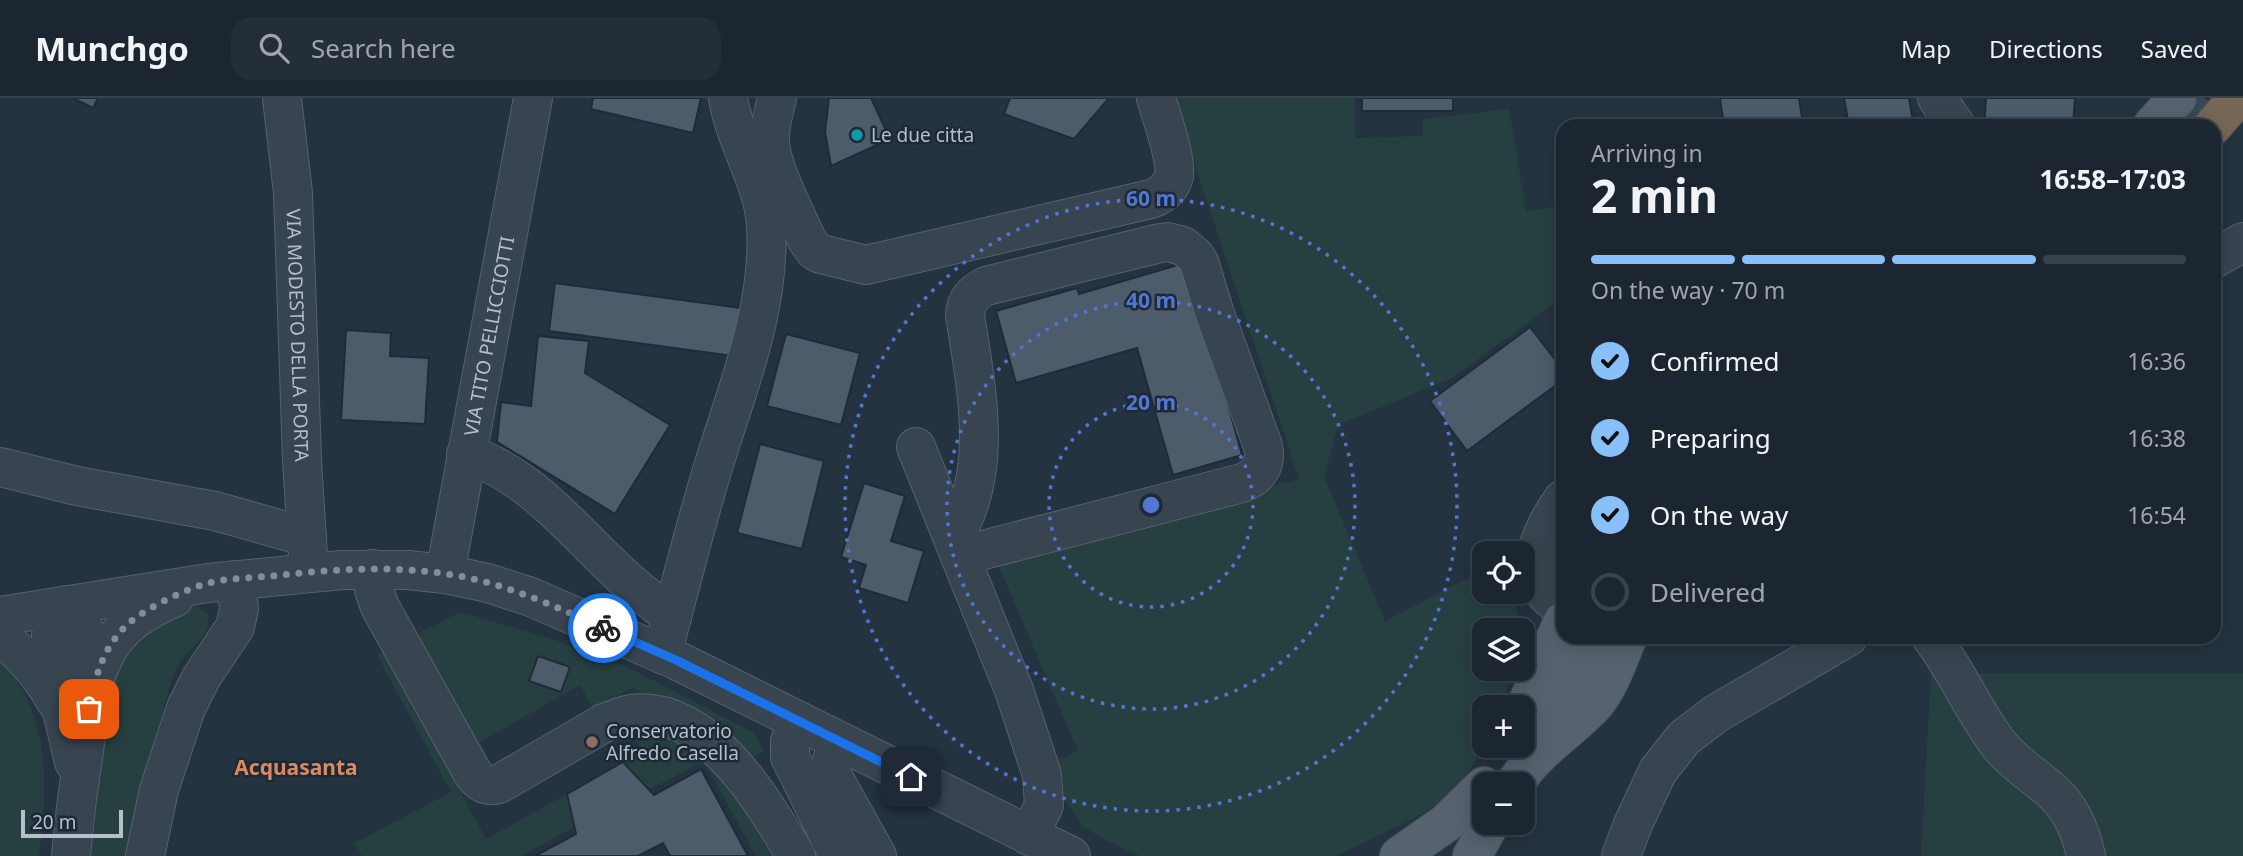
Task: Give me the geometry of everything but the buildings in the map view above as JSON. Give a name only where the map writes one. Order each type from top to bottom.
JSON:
[{"type":"highway","points":[[2219,119],[2237,98]]},
{"type":"main road","points":[[2149,119],[2162,98]]},
{"type":"main road","points":[[2158,119],[2177,98]]},
{"type":"main road","points":[[1531,695],[1556,637]]},
{"type":"main road","points":[[1516,766],[1587,644]]},
{"type":"main road","points":[[1516,766],[1597,701],[1625,644]]},
{"type":"main road","points":[[1399,856],[1446,823],[1472,798]]},
{"type":"main road","points":[[1472,856],[1484,835]]},
{"type":"street","name":"VIA MODESTO DELLA PORTA","points":[[282,98],[293,194],[308,555]]},
{"type":"street","name":"VIA TITO PELLICCIOTTI","points":[[445,574],[533,98]]},
{"type":"street","points":[[662,654],[713,467],[750,351],[765,276],[766,223],[752,170],[738,140],[728,98]]},
{"type":"street","points":[[777,98],[770,144],[807,240],[815,251],[821,254],[866,265],[1159,196],[1170,185],[1174,170],[1156,98]]},
{"type":"street","points":[[1937,98],[1951,119]]},
{"type":"street","points":[[1966,119],[1968,98]]},
{"type":"street","points":[[2221,255],[2243,242]]},
{"type":"street","points":[[1160,243],[1176,243],[1189,250],[1202,270],[1215,314],[1263,446],[1265,462],[1257,475],[1242,483],[957,547],[975,478],[979,448],[978,406],[965,315],[970,297],[986,286],[1160,243]]},
{"type":"street","points":[[916,447],[1014,690],[1042,775],[1044,804],[1029,835]]},
{"type":"street","points":[[467,454],[506,470],[548,505],[620,575],[672,617]]},
{"type":"street","points":[[0,467],[77,486],[215,511],[308,555],[373,569],[445,574],[488,583],[531,597],[662,654],[794,737],[841,742],[1071,856]]},
{"type":"street","points":[[1556,511],[1542,535],[1535,564],[1541,587],[1556,603]]},
{"type":"street","points":[[77,717],[99,666],[119,634],[134,619],[154,607],[308,555]]},
{"type":"street","points":[[373,569],[374,590],[380,607],[472,772],[485,784],[499,784],[604,723],[637,713],[663,716],[681,723],[718,750],[743,777],[796,856]]},
{"type":"street","points":[[0,616],[222,582]]},
{"type":"street","points":[[145,856],[159,790],[183,717],[201,678],[235,627],[239,609],[222,582]]},
{"type":"street","points":[[67,605],[75,611],[85,631],[89,664],[77,717],[77,795],[71,856]]},
{"type":"street","points":[[0,637],[20,653],[38,673],[58,705],[77,717]]},
{"type":"street","points":[[1571,675],[1578,644]]},
{"type":"street","points":[[1621,856],[1658,771],[1684,738],[1717,713],[1836,644]]},
{"type":"street","points":[[1935,644],[2002,748],[2067,808],[2083,841],[2086,856]]},
{"type":"street","points":[[743,777],[794,737]]},
{"type":"street","points":[[794,737],[794,769],[839,856]]},
{"type":"street","points":[[841,742],[833,755],[833,777],[877,856]]},
{"type":"green space","points":[[1173,98],[1355,98],[1355,138],[1423,136],[1422,119],[1509,109],[1526,212],[1556,206],[1556,302],[1452,378],[1338,425],[1324,477],[1385,621],[1472,576],[1472,604],[1514,604],[1517,618],[1472,618],[1472,681],[1509,681],[1505,695],[1472,695],[1472,758],[1477,758],[1455,789],[1413,819],[1336,856],[1140,856],[1101,838],[1082,825],[1064,798],[1055,761],[1078,751],[996,560],[1299,479]]},
{"type":"green space","points":[[194,606],[207,613],[207,628],[199,642],[181,660],[172,679],[142,787],[129,856],[91,856],[105,719],[114,681],[138,644],[171,617]]},
{"type":"green space","points":[[460,612],[545,637],[605,657],[639,673],[754,733],[764,751],[753,758],[739,745],[678,706],[632,688],[594,710],[580,685],[480,742],[491,764],[486,767],[414,636]],"holes":[[[538,656],[570,667],[561,692],[529,681]]]},
{"type":"green space","points":[[384,651],[486,839],[567,794],[574,827],[521,856],[362,856],[355,843],[451,792],[377,655]]},
{"type":"green space","points":[[0,660],[17,681],[29,703],[42,752],[44,804],[39,856],[0,856]]},
{"type":"green space","points":[[1931,673],[2243,673],[2243,856],[1921,856]]},
{"type":"green space","points":[[628,726],[679,744],[710,765],[749,808],[780,856],[756,856],[704,761],[648,790],[623,762],[642,751]]},
{"type":"tunnel","points":[[2194,119],[2203,98]]},
{"type":"way so far","points":[[89,709],[99,666],[119,634],[134,619],[154,607],[208,583],[342,570],[391,569],[445,574],[488,583],[531,597],[603,628]]},
{"type":"place","name":"Le due citta","points":[[857,135]]},
{"type":"place","name":"Conservatorio Alfredo Casella","points":[[592,742]]},
{"type":"district","name":"Acquasanta","points":[[296,767]]},
{"type":"route","points":[[603,628],[676,660],[911,777]]}]
